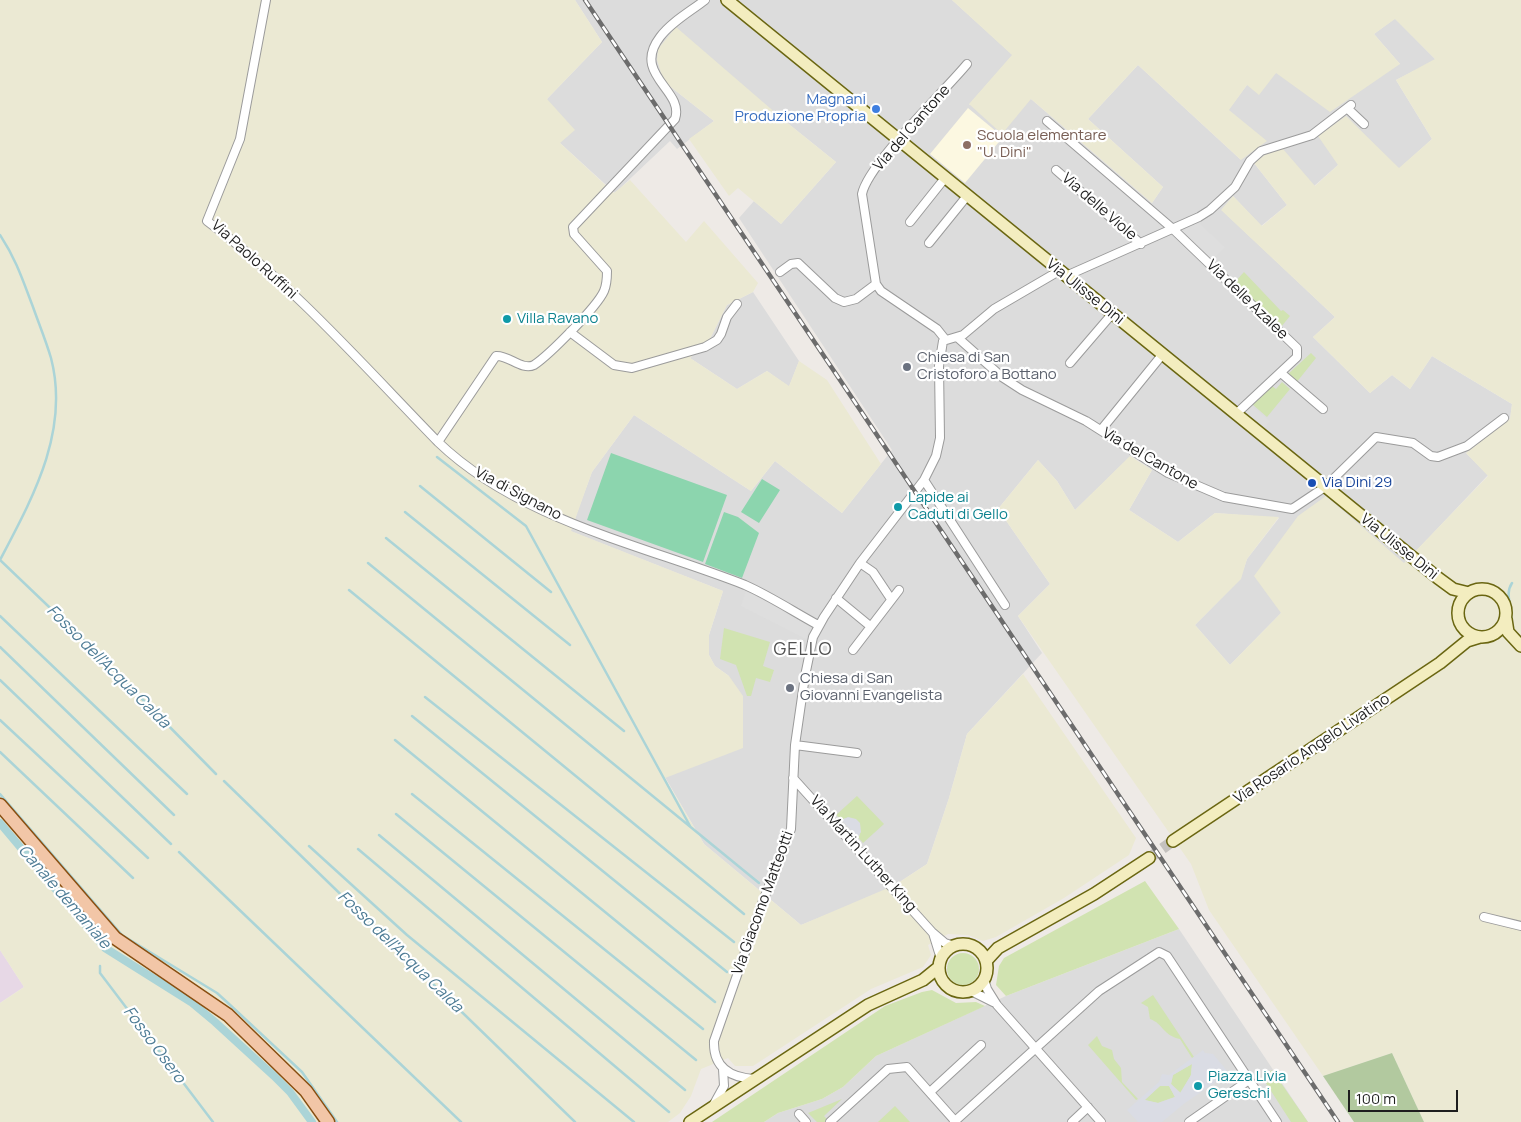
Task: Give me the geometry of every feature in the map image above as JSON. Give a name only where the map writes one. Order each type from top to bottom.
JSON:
[{"type":"main road","points":[[0,804],[115,938],[228,1015],[306,1091],[328,1122]]},
{"type":"street","name":"Via Paolo Ruffini","points":[[266,0],[240,139],[207,221],[234,241],[318,320],[438,442]]},
{"type":"street","points":[[438,442],[496,356],[508,358],[530,367],[541,360],[570,332],[601,296],[607,271],[573,232],[573,227],[676,119],[676,106],[656,78],[652,65],[652,53],[665,31],[705,0]]},
{"type":"street","name":"Via Ulisse Dini","points":[[727,0],[1444,583]]},
{"type":"street","name":"Via del Cantone","points":[[876,284],[862,194],[866,182],[889,150],[967,64]]},
{"type":"street","points":[[780,272],[791,264],[798,264],[835,298],[844,302],[851,301],[876,284],[881,291],[938,329],[945,339],[957,337],[968,332],[994,309],[1062,273],[1141,244],[1210,210],[1235,187],[1250,161],[1261,151],[1312,134],[1349,107],[1364,124]]},
{"type":"street","points":[[1047,121],[1173,229]]},
{"type":"street","name":"Via delle Viole","points":[[1056,170],[1141,244]]},
{"type":"street","points":[[910,222],[945,178]]},
{"type":"street","points":[[929,243],[967,196]]},
{"type":"street","name":"Via delle Azalee","points":[[1173,229],[1297,348],[1296,358],[1236,414]]},
{"type":"street","points":[[570,332],[614,365],[632,368],[705,347],[721,334],[727,317],[737,304]]},
{"type":"street","points":[[1070,362],[1112,314]]},
{"type":"street","name":"Via del Cantone","points":[[957,337],[1008,382],[1101,430],[1168,473],[1224,498],[1292,509],[1325,487],[1376,437],[1413,443],[1431,456],[1438,457],[1467,446],[1504,418]]},
{"type":"street","name":"Via Giacomo Matteotti","points":[[712,1107],[724,1086],[723,1069],[715,1054],[714,1041],[763,901],[791,829],[795,745],[808,658],[818,625],[860,563],[924,480],[936,456],[940,438],[938,366],[942,344],[945,339]]},
{"type":"street","points":[[1101,430],[1162,355]]},
{"type":"street","points":[[1281,373],[1323,409]]},
{"type":"street","name":"Via di Signano","points":[[438,442],[474,472],[542,509],[586,528],[744,585],[818,625]]},
{"type":"street","points":[[924,480],[1005,605]]},
{"type":"street","points":[[860,563],[873,572],[891,599]]},
{"type":"street","points":[[1444,583],[1453,589],[1469,593]]},
{"type":"street","points":[[1444,583],[1453,592],[1459,605],[1458,639],[1450,655]]},
{"type":"street","points":[[1459,605],[1469,593],[1479,589],[1494,592],[1504,603],[1508,632],[1519,645]]},
{"type":"street","points":[[853,650],[898,590]]},
{"type":"street","points":[[836,598],[870,626]]},
{"type":"street","points":[[1494,635],[1503,626],[1506,619]]},
{"type":"street","points":[[1459,622],[1468,633],[1480,638],[1494,635],[1506,636],[1519,645]]},
{"type":"street","name":"Via Rosario Angelo Livatino","points":[[1173,841],[1450,655],[1470,639],[1480,638]]},
{"type":"street","points":[[795,745],[857,753]]},
{"type":"street","name":"Via Martin Luther King","points":[[793,778],[932,932]]},
{"type":"street","points":[[1101,1122],[997,1004],[987,989],[984,979],[986,961],[998,948],[1094,894],[1149,858]]},
{"type":"street","points":[[1484,917],[1521,926]]},
{"type":"street","points":[[932,932],[945,943],[955,946]]},
{"type":"street","points":[[932,932],[944,984]]},
{"type":"street","points":[[690,1122],[868,1005],[923,980],[940,963],[946,951],[955,946],[967,944],[978,950],[986,961]]},
{"type":"street","points":[[978,950],[998,948]]},
{"type":"street","points":[[830,1122],[888,1069],[907,1067],[954,1121],[1099,991],[1156,954],[1162,953],[1167,956],[1277,1122]]},
{"type":"street","points":[[971,991],[984,979]]},
{"type":"street","points":[[923,980],[944,984],[956,992],[971,991],[997,1004]]},
{"type":"street","points":[[930,1092],[981,1045]]},
{"type":"street","points":[[723,1069],[735,1077],[755,1079]]},
{"type":"street","points":[[1189,1122],[1249,1080]]},
{"type":"street","points":[[1072,1122],[1088,1107]]},
{"type":"street","points":[[799,1114],[806,1122]]},
{"type":"shaded area","points":[[0,0],[575,0],[602,42],[547,99],[575,130],[560,143],[614,193],[630,180],[686,242],[704,221],[758,283],[753,292],[727,305],[711,337],[690,358],[737,389],[767,371],[789,386],[799,361],[827,380],[881,464],[842,513],[775,461],[751,491],[634,415],[592,472],[571,531],[723,591],[709,635],[709,655],[715,666],[729,676],[743,696],[743,748],[665,778],[704,844],[801,925],[895,885],[927,864],[949,798],[967,734],[1023,674],[1136,838],[1129,855],[1064,898],[996,937],[983,941],[968,935],[948,934],[928,945],[931,955],[923,967],[871,989],[753,1066],[735,1066],[728,1058],[701,1069],[691,1096],[680,1113],[668,1122],[0,1122],[0,1003],[24,987],[0,950]]},
{"type":"shaded area","points":[[575,0],[952,0],[1013,55],[969,105],[1031,99],[1152,203],[1163,187],[1088,119],[1138,65],[1241,160],[1228,110],[1247,85],[1276,73],[1400,64],[1374,34],[1395,18],[1436,60],[1396,80],[1432,139],[1399,169],[1338,165],[1314,186],[1254,163],[1287,205],[1261,226],[1233,196],[1222,210],[1335,317],[1313,337],[1370,393],[1392,375],[1410,389],[1432,356],[1512,404],[1510,419],[1466,453],[1488,475],[1404,564],[1326,497],[1281,613],[1230,665],[1195,625],[1240,579],[1247,559],[1279,518],[1215,513],[1178,542],[1129,510],[1152,470],[1131,456],[1075,510],[1057,481],[1038,460],[998,509],[1050,584],[1018,616],[1042,653],[967,734],[949,798],[927,864],[895,885],[873,896],[801,925],[704,844],[665,777],[729,676],[715,666],[709,655],[709,635],[723,591],[570,531],[592,472],[634,415],[751,491],[775,461],[842,513],[892,450],[739,218],[754,201],[781,224],[836,162],[785,121],[661,73],[667,84],[714,121],[677,149],[670,141],[615,193],[560,143],[547,99],[602,42]]},
{"type":"shaded area","points":[[952,0],[1521,0],[1521,1122],[1424,1122],[1392,1053],[1323,1076],[1209,910],[1191,864],[1018,616],[1050,584],[998,509],[1038,460],[1057,481],[1075,510],[1130,456],[1152,470],[1129,510],[1178,542],[1215,513],[1279,517],[1247,559],[1241,579],[1195,625],[1230,665],[1281,613],[1254,576],[1298,516],[1326,496],[1404,563],[1488,476],[1466,453],[1510,419],[1512,404],[1432,356],[1410,389],[1392,375],[1370,393],[1313,337],[1335,317],[1221,210],[1233,196],[1262,226],[1287,205],[1254,163],[1266,154],[1283,149],[1315,186],[1338,165],[1318,136],[1346,116],[1399,168],[1432,139],[1396,80],[1435,59],[1395,19],[1374,34],[1400,64],[1330,112],[1276,73],[1259,95],[1247,85],[1229,110],[1267,141],[1241,160],[1138,65],[1088,119],[1163,187],[1152,203],[1031,99],[1002,134],[969,104],[1012,55]]},
{"type":"shaded area","points":[[676,27],[785,121],[836,162],[781,224],[738,188],[729,196],[689,139],[714,121],[667,84],[661,73],[657,60],[658,49]]},
{"type":"shaded area","name":"Scuola elementare \"U. Dini\"","points":[[968,108],[1003,137],[965,183],[930,154]]},
{"type":"shaded area","points":[[1198,222],[1225,247],[1213,260],[1183,232],[1191,224]]},
{"type":"shaded area","points":[[753,292],[799,361],[789,387],[767,371],[737,389],[690,358],[711,337],[727,305]]},
{"type":"shaded area","points":[[1251,405],[1270,421],[1263,430],[1242,413]]},
{"type":"shaded area","points":[[746,590],[810,625],[806,639],[741,606]]},
{"type":"shaded area","points":[[848,817],[856,819],[860,823],[861,832],[858,837],[842,820]]},
{"type":"shaded area","points":[[1179,929],[1308,1122],[764,1122],[778,1113],[822,1099],[843,1087],[876,1056],[1006,996]]},
{"type":"shaded area","points":[[0,950],[24,987],[0,1003]]},
{"type":"shaded area","name":"Piazza Livia Gereschi","points":[[1203,1050],[1205,1053],[1213,1054],[1229,1073],[1185,1103],[1162,1122],[1138,1122],[1127,1110],[1159,1082],[1162,1074],[1169,1075]],"holes":[[[1192,1064],[1191,1075],[1180,1093],[1171,1084],[1173,1075]],[[1160,1086],[1169,1086],[1175,1097],[1158,1103],[1145,1100]]]},
{"type":"green space","points":[[1244,272],[1281,311],[1283,310],[1290,316],[1281,327],[1234,283]]},
{"type":"green space","points":[[1311,353],[1316,358],[1296,383],[1287,375]]},
{"type":"green space","points":[[1282,382],[1290,389],[1267,417],[1252,404],[1272,386],[1276,389]]},
{"type":"green space","points":[[611,453],[727,495],[703,562],[587,520]]},
{"type":"green space","points":[[762,479],[780,490],[759,523],[741,512]]},
{"type":"green space","points":[[724,512],[738,517],[759,533],[742,578],[705,564]]},
{"type":"green space","points":[[724,628],[770,642],[763,666],[774,670],[770,682],[756,678],[751,696],[747,696],[736,665],[720,659]]},
{"type":"green space","points":[[857,796],[884,824],[863,843],[858,837],[860,835],[845,818],[842,820],[836,815]]},
{"type":"green space","points":[[1145,881],[1179,929],[1006,996],[996,985],[999,966],[1004,958]]},
{"type":"green space","points":[[963,953],[975,957],[979,969],[975,981],[963,985],[951,981],[947,969],[951,957]]},
{"type":"green space","points":[[932,990],[956,1003],[976,1002],[985,1006],[876,1056],[843,1087],[822,1099],[778,1113],[764,1122],[712,1122],[885,1006]]},
{"type":"green space","points":[[1153,995],[1194,1057],[1192,1058],[1180,1039],[1170,1035],[1155,1021],[1150,1019],[1148,1007],[1141,1003]]},
{"type":"green space","points":[[1097,1036],[1102,1046],[1112,1050],[1114,1059],[1121,1068],[1122,1082],[1138,1099],[1136,1100],[1088,1045]]},
{"type":"green space","points":[[1392,1053],[1424,1122],[1354,1122],[1323,1076]]},
{"type":"green space","points":[[1192,1064],[1191,1075],[1181,1093],[1171,1084],[1173,1075]]},
{"type":"green space","points":[[1272,1070],[1308,1122],[1291,1122],[1262,1077]]},
{"type":"green space","points":[[1160,1086],[1169,1086],[1175,1097],[1158,1103],[1144,1100]]},
{"type":"green space","points":[[842,1099],[824,1116],[828,1120],[825,1122],[817,1122],[808,1113]]},
{"type":"green space","points":[[895,1106],[910,1122],[878,1122]]},
{"type":"waterway","points":[[0,235],[19,270],[33,307],[51,358],[56,385],[56,412],[45,463],[25,512],[0,560]]},
{"type":"waterway","points":[[437,457],[526,526],[690,826]]},
{"type":"waterway","points":[[420,486],[551,592]]},
{"type":"waterway","points":[[405,512],[570,645]]},
{"type":"waterway","points":[[386,538],[624,731]]},
{"type":"waterway","name":"Fosso dell'Acqua Calda","points":[[0,560],[92,648],[216,774]]},
{"type":"waterway","points":[[368,563],[759,883]]},
{"type":"waterway","points":[[1511,620],[1509,592],[1512,583]]},
{"type":"waterway","points":[[349,590],[744,914]]},
{"type":"waterway","points":[[0,616],[187,794]]},
{"type":"waterway","points":[[0,647],[174,815]]},
{"type":"waterway","points":[[0,680],[171,844]]},
{"type":"waterway","points":[[425,697],[734,942]]},
{"type":"waterway","points":[[412,716],[727,972]]},
{"type":"waterway","points":[[0,720],[148,858]]},
{"type":"waterway","points":[[395,740],[715,1002]]},
{"type":"waterway","points":[[0,752],[133,878]]},
{"type":"waterway","name":"Fosso dell'Acqua Calda","points":[[224,781],[575,1122]]},
{"type":"waterway","points":[[0,794],[122,935],[217,993],[302,1072],[337,1122]]},
{"type":"waterway","points":[[412,794],[703,1029]]},
{"type":"waterway","points":[[396,814],[696,1060]]},
{"type":"waterway","name":"Canale demaniale","points":[[0,823],[105,948],[191,1002],[215,1022],[290,1092],[312,1122]]},
{"type":"waterway","points":[[379,835],[685,1090]]},
{"type":"waterway","points":[[309,846],[407,935],[634,1122]]},
{"type":"waterway","points":[[358,849],[669,1112]]},
{"type":"waterway","points":[[179,852],[461,1122]]},
{"type":"waterway","name":"Fosso Osero","points":[[100,966],[100,973],[213,1122]]},
{"type":"tunnel","points":[[1149,858],[1173,841]]},
{"type":"railway","points":[[585,0],[1338,1122]]},
{"type":"place","name":"Magnani Produzione Propria","points":[[876,109]]},
{"type":"place","name":"Scuola elementare \"U. Dini\"","points":[[967,145]]},
{"type":"place","name":"Villa Ravano","points":[[507,319]]},
{"type":"place","name":"Chiesa di San Cristoforo a Bottano","points":[[907,367]]},
{"type":"place","name":"Via Dini 29","points":[[1312,483]]},
{"type":"place","name":"Lapide ai Caduti di Gello","points":[[898,507]]},
{"type":"place","name":"Chiesa di San Giovanni Evangelista","points":[[790,688]]},
{"type":"place","name":"Piazza Livia Gereschi","points":[[1198,1086]]},
{"type":"district","name":"GELLO","points":[[803,650]]}]
